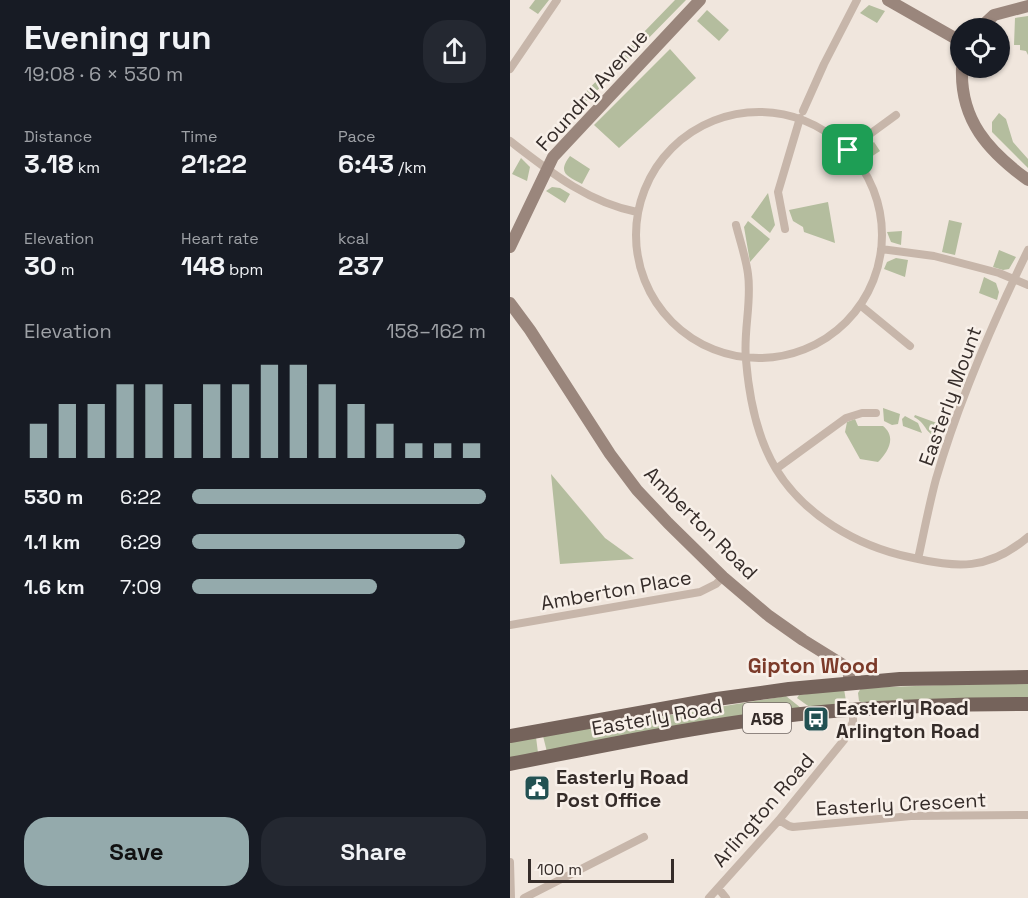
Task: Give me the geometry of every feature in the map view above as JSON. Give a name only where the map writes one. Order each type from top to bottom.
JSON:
[{"type":"main road","name":"Easterly Road","points":[[510,736],[717,699],[850,682],[1028,677]]},
{"type":"main road","name":"Easterly Road","points":[[510,764],[613,743],[772,718],[938,704],[1028,704]]},
{"type":"street","points":[[510,69],[557,0]]},
{"type":"street","name":"Foundry Avenue","points":[[510,247],[553,157],[700,0]]},
{"type":"street","points":[[785,229],[778,192],[801,114],[857,0]]},
{"type":"street","points":[[888,0],[950,35]]},
{"type":"street","points":[[991,18],[994,15],[1028,6]]},
{"type":"street","points":[[962,78],[965,102],[975,126],[999,158],[1028,180]]},
{"type":"street","points":[[758,111],[801,114],[848,150],[864,171],[876,196],[881,222],[881,249],[874,278],[860,305],[837,330],[810,347],[778,356],[746,357],[706,347],[673,324],[648,291],[636,252],[637,212],[651,172],[679,140],[716,118],[758,111]]},
{"type":"street","points":[[848,150],[896,116]]},
{"type":"street","points":[[510,141],[565,182],[614,207],[637,212]]},
{"type":"street","points":[[736,225],[748,275],[746,357],[753,412],[776,469],[810,508],[833,526],[862,542],[890,553],[918,559],[964,565],[981,563],[999,558],[1028,537]]},
{"type":"street","points":[[881,249],[933,256],[999,273],[1028,285]]},
{"type":"street","name":"Easterly Mount","points":[[918,559],[931,500],[954,426],[974,370],[1028,250]]},
{"type":"street","name":"Amberton Road","points":[[510,303],[610,454],[637,490],[723,577],[769,616],[845,666],[848,669],[850,682]]},
{"type":"street","points":[[860,305],[910,346]]},
{"type":"street","points":[[776,469],[846,418],[862,413],[876,413]]},
{"type":"street","name":"Amberton Place","points":[[510,625],[700,592],[716,584],[723,577]]},
{"type":"street","name":"Arlington Road","points":[[709,898],[779,820],[844,740],[853,722],[853,710]]},
{"type":"street","name":"Easterly Crescent","points":[[779,820],[794,827],[911,816],[1028,815]]},
{"type":"street","points":[[524,898],[644,837]]},
{"type":"street","points":[[510,862],[511,898]]},
{"type":"street","points":[[718,888],[726,898]]},
{"type":"green space","points":[[535,0],[549,0],[538,14],[529,8]]},
{"type":"green space","points":[[675,0],[686,0],[581,107],[576,102]]},
{"type":"green space","points":[[869,5],[885,11],[877,23],[860,13]]},
{"type":"green space","points":[[707,10],[729,30],[719,41],[697,21]]},
{"type":"green space","points":[[1028,16],[1028,55],[1026,51],[1020,50],[1020,45],[1014,45],[1015,18]]},
{"type":"green space","points":[[670,49],[696,78],[619,148],[594,125]]},
{"type":"green space","points":[[999,113],[1006,119],[1013,142],[1028,159],[1028,168],[992,132],[992,122]]},
{"type":"green space","points":[[874,142],[880,151],[865,161],[863,152]]},
{"type":"green space","points":[[570,156],[590,169],[582,184],[568,176],[564,170]]},
{"type":"green space","points":[[521,158],[530,167],[527,181],[512,174]]},
{"type":"green space","points":[[552,187],[560,188],[570,194],[565,203],[546,191]]},
{"type":"green space","points":[[768,193],[775,225],[770,233],[751,217]]},
{"type":"green space","points":[[828,202],[835,243],[804,232],[803,227],[793,221],[789,210]]},
{"type":"green space","points":[[949,220],[962,223],[955,255],[942,252]]},
{"type":"green space","points":[[748,221],[770,239],[750,262],[744,227]]},
{"type":"green space","points":[[902,231],[901,245],[891,242],[887,232]]},
{"type":"green space","points":[[999,250],[1016,257],[1009,269],[993,267]]},
{"type":"green space","points":[[896,258],[908,260],[905,277],[884,269],[887,262]]},
{"type":"green space","points":[[984,277],[996,283],[999,292],[997,300],[979,293]]},
{"type":"green space","points":[[883,408],[900,414],[898,424],[892,425],[884,421]]},
{"type":"green space","points":[[915,415],[945,426],[942,439],[928,432],[914,417]]},
{"type":"green space","points":[[905,416],[918,423],[922,433],[903,426],[902,419]]},
{"type":"green space","points":[[855,419],[858,426],[883,426],[890,435],[885,454],[878,462],[860,459],[845,432],[847,422]]},
{"type":"green space","points":[[551,474],[605,538],[634,559],[560,564]]},
{"type":"green space","points":[[1028,684],[1028,699],[863,703],[859,701],[858,693],[861,688]]},
{"type":"green space","points":[[844,689],[846,701],[844,704],[811,708],[797,698],[799,695]]},
{"type":"green space","points":[[786,696],[801,708],[547,752],[543,736]]},
{"type":"green space","points":[[536,737],[538,753],[510,758],[510,742]]},
{"type":"place","name":"Easterly Road Arlington Road","points":[[816,719]]},
{"type":"place","name":"Easterly Road Post Office","points":[[537,788]]},
{"type":"district","name":"Gipton Wood","points":[[813,665]]},
{"type":"route","points":[[758,111],[800,118],[826,131],[848,150],[864,171],[876,196],[881,222],[881,249],[874,278],[860,305],[837,330],[810,347],[778,356],[746,357],[706,347],[673,324],[648,291],[636,252],[637,212],[651,172],[679,140],[716,118],[758,111]]}]
